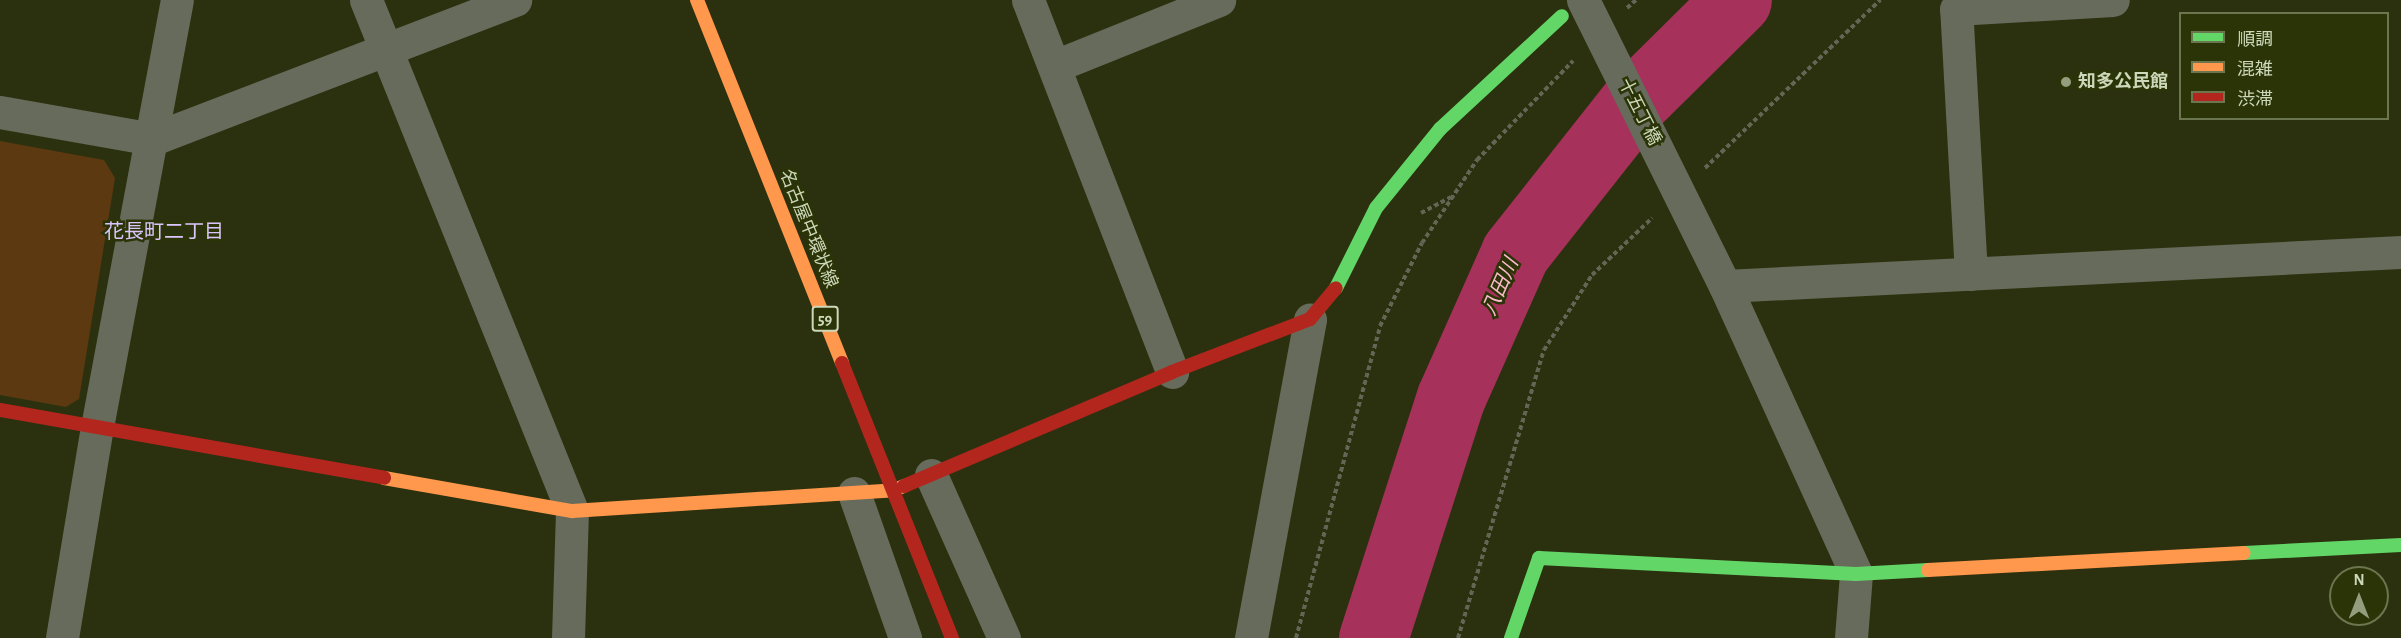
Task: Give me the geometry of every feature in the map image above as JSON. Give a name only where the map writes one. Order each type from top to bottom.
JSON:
[{"type":"street","points":[[62,638],[97,427],[153,139],[177,0]]},
{"type":"street","points":[[366,0],[572,511],[568,638]]},
{"type":"street","points":[[0,112],[153,139],[388,52],[515,0]]},
{"type":"street","name":"名古屋中環状線","points":[[698,0],[952,638]]},
{"type":"street","points":[[1028,0],[1172,372]]},
{"type":"street","points":[[1055,66],[1219,0]]},
{"type":"street","points":[[1971,274],[1956,9],[2113,0]]},
{"type":"street","points":[[0,410],[572,511],[894,490],[1172,372],[1311,320],[1334,294],[1376,208],[1440,129],[1572,8]]},
{"type":"street","name":"十五丁橋","points":[[1572,8],[1601,40],[1677,186],[1856,574]]},
{"type":"street","points":[[1725,286],[2401,252]]},
{"type":"street","points":[[1251,638],[1311,320]]},
{"type":"street","points":[[931,475],[1004,638]]},
{"type":"street","points":[[854,493],[905,638]]},
{"type":"street","points":[[1511,638],[1539,558],[1856,574],[2401,545]]},
{"type":"street","points":[[1851,638],[1856,574]]},
{"type":"path","points":[[1296,638],[1380,327],[1422,243],[1477,160],[1601,40],[1636,0]]},
{"type":"path","points":[[1458,638],[1544,350],[1592,275],[1677,186],[1880,0]]},
{"type":"shaded area","points":[[0,141],[104,160],[115,178],[79,399],[66,407],[0,395]]},
{"type":"waterway","name":"八田川","points":[[1373,638],[1451,397],[1515,253],[1636,100],[1737,0]]},
{"type":"traffic: fast","points":[[1336,288],[1376,208],[1440,129],[1562,16]]},
{"type":"traffic: fast","points":[[2244,553],[2401,545]]},
{"type":"traffic: fast","points":[[1511,638],[1539,558],[1856,574],[1928,570]]},
{"type":"traffic: slow","points":[[697,0],[842,363]]},
{"type":"traffic: slow","points":[[384,478],[572,511],[894,490],[904,486]]},
{"type":"traffic: slow","points":[[1928,570],[2244,553]]},
{"type":"traffic: jam","points":[[904,486],[1172,372],[1310,319],[1336,288]]},
{"type":"traffic: jam","points":[[842,363],[952,638]]},
{"type":"traffic: jam","points":[[0,410],[384,478]]},
{"type":"place","name":"知多公民館","points":[[2066,82]]},
{"type":"district","name":"花長町二丁目","points":[[164,232]]}]
